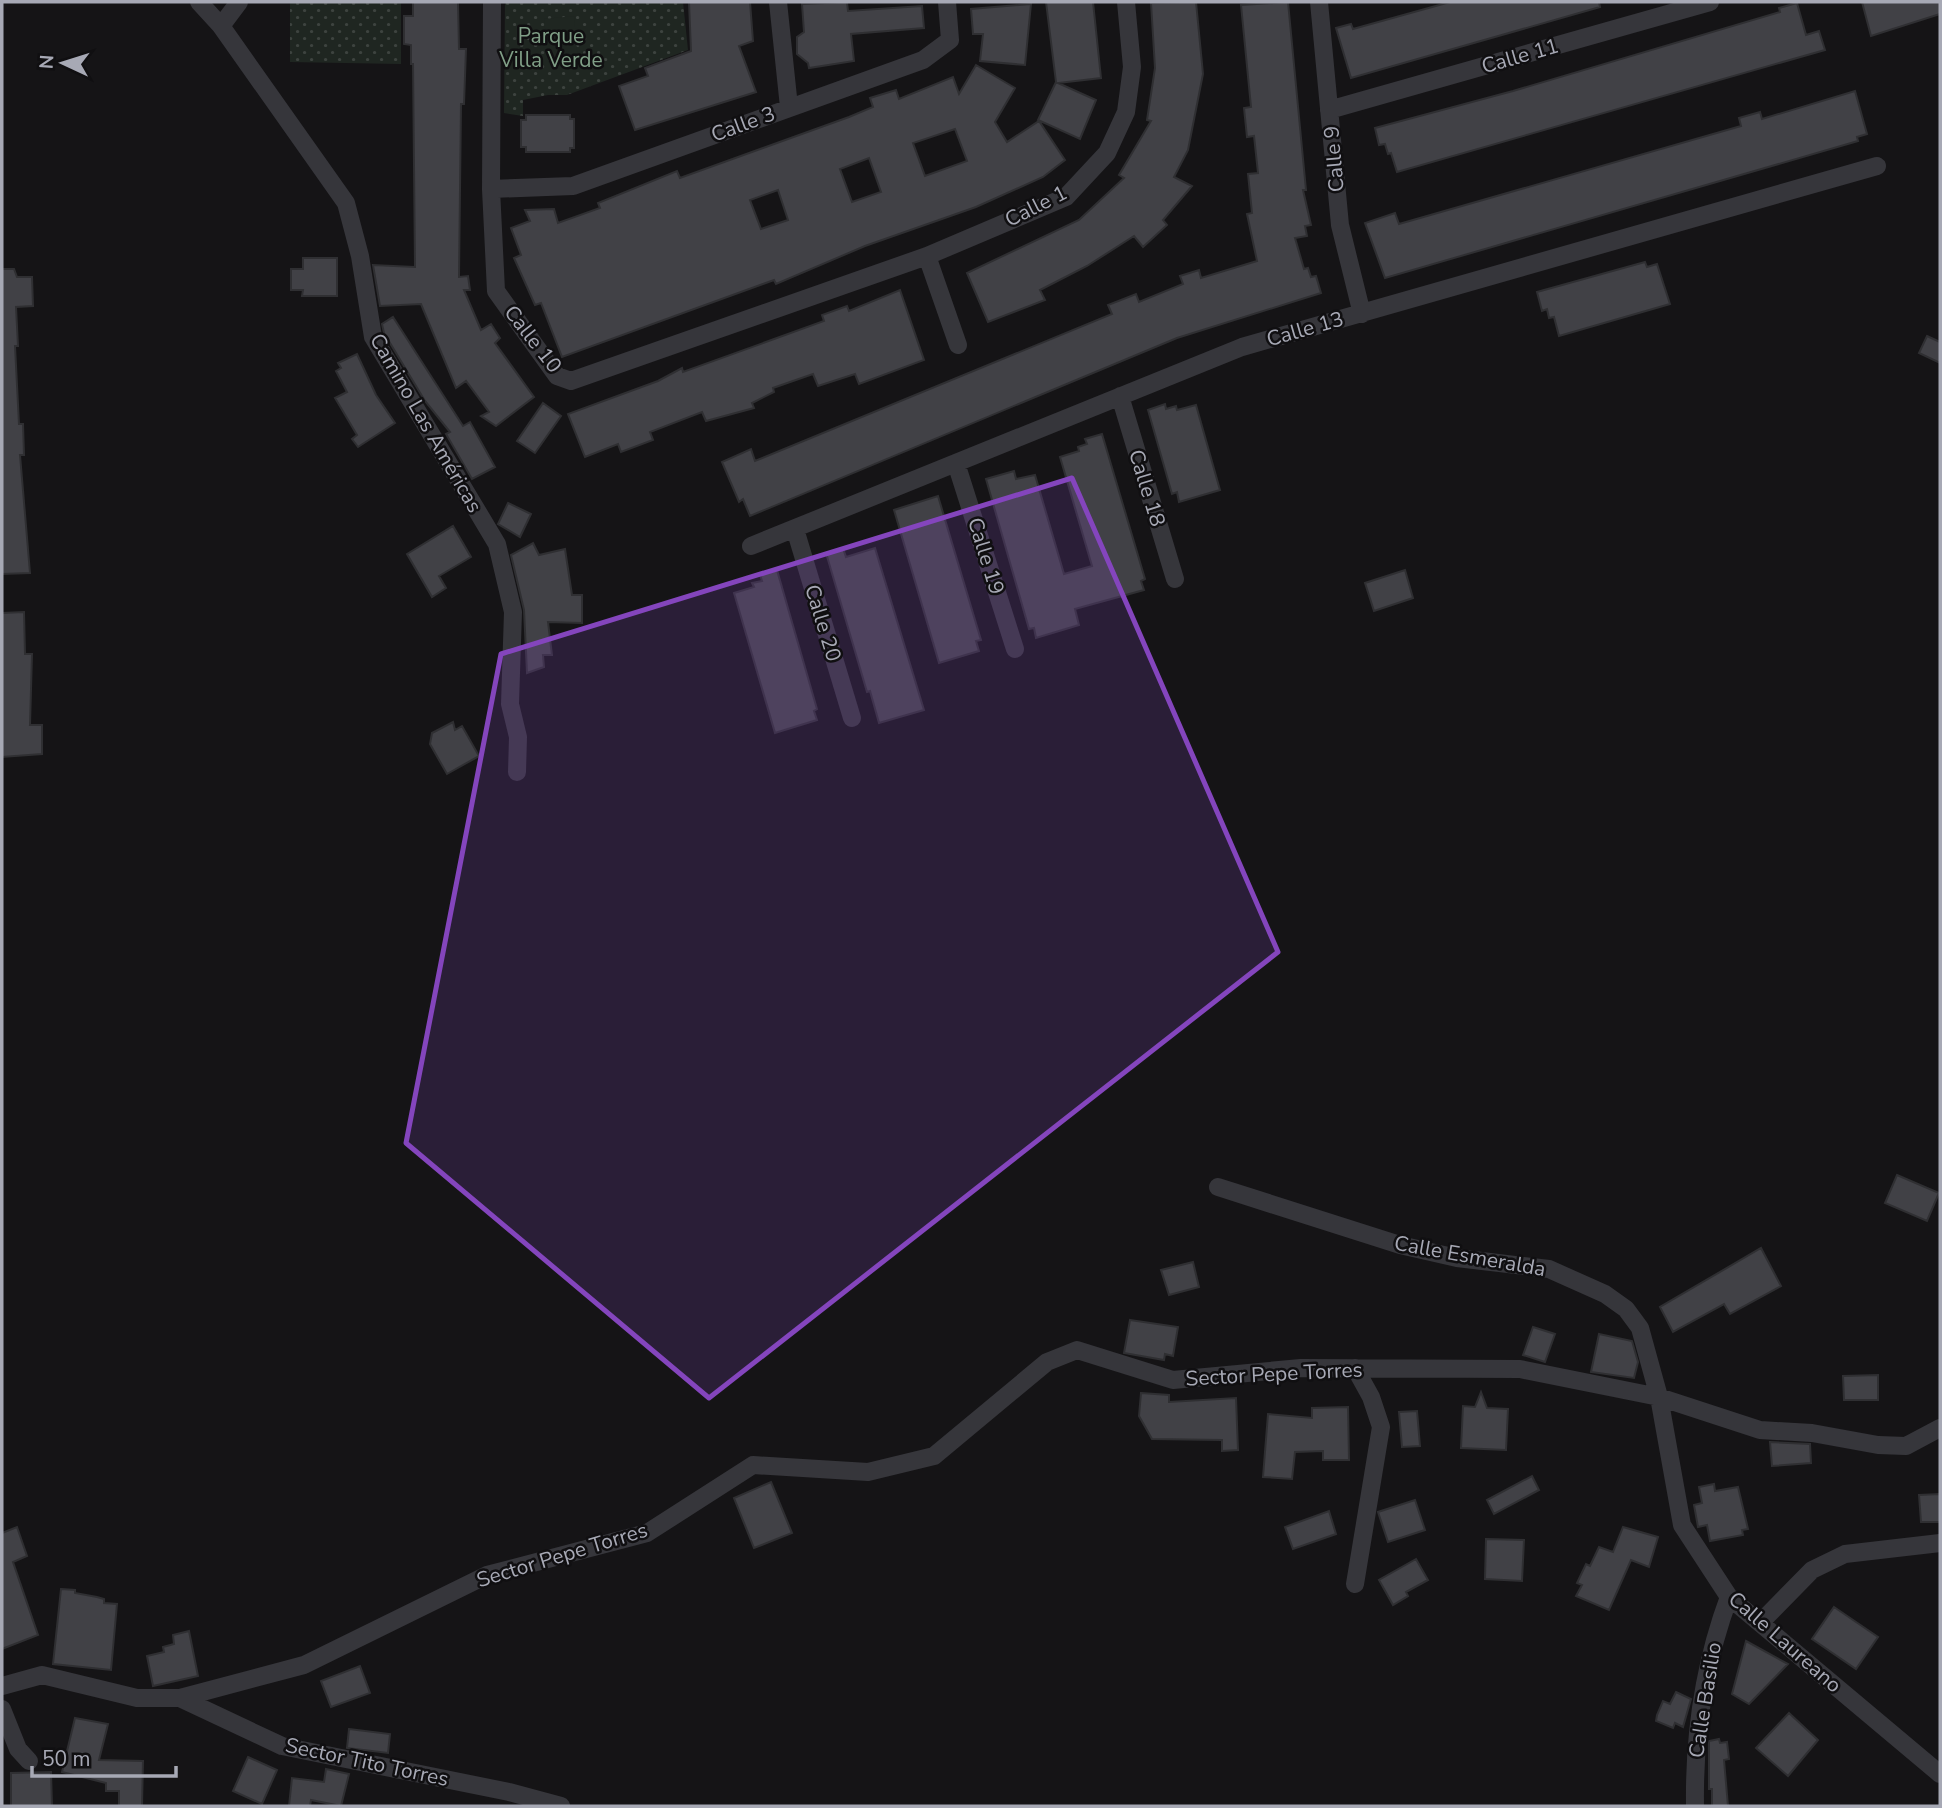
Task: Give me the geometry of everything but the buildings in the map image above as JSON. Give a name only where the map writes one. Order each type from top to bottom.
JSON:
[{"type":"street","name":"Camino Las Américas","points":[[199,2],[221,26],[346,203],[360,256],[373,337],[496,544],[513,612],[510,704],[518,737],[517,772]]},
{"type":"street","points":[[221,26],[239,2]]},
{"type":"street","name":"Calle 10","points":[[492,2],[491,189],[496,291],[557,376],[571,381],[926,256]]},
{"type":"street","points":[[778,2],[789,107]]},
{"type":"street","name":"Calle 3","points":[[491,189],[573,186],[923,60],[950,40],[947,2]]},
{"type":"street","name":"Calle 1","points":[[926,256],[1066,197],[1107,153],[1126,112],[1132,67],[1126,2]]},
{"type":"street","name":"Calle 9","points":[[1319,2],[1339,225],[1362,314]]},
{"type":"street","name":"Calle 11","points":[[1329,110],[1710,2]]},
{"type":"street","name":"Calle 13","points":[[751,546],[1242,347],[1877,166]]},
{"type":"street","points":[[926,256],[958,345]]},
{"type":"street","name":"Calle 18","points":[[1119,396],[1175,579]]},
{"type":"street","name":"Calle 19","points":[[957,463],[1014,649]]},
{"type":"street","name":"Calle 20","points":[[795,528],[852,718]]},
{"type":"street","name":"Calle Esmeralda","points":[[1218,1186],[1400,1245],[1457,1258],[1549,1269],[1576,1279],[1626,1309],[1640,1328],[1659,1398]]},
{"type":"street","name":"Sector Pepe Torres","points":[[180,1698],[304,1665],[487,1575],[647,1532],[753,1465],[869,1472],[934,1456],[1047,1362],[1077,1350],[1173,1380],[1301,1368],[1520,1369],[1659,1398],[1760,1430],[1812,1433],[1878,1445],[1906,1446],[1940,1428]]},
{"type":"street","points":[[1354,1584],[1381,1427],[1371,1397],[1355,1368]]},
{"type":"street","name":"Calle Laureano","points":[[1659,1398],[1682,1525],[1729,1597],[1940,1774]]},
{"type":"street","points":[[1761,1622],[1812,1570],[1845,1553],[1940,1543]]},
{"type":"street","name":"Calle Basilio","points":[[1695,1806],[1695,1758],[1712,1642],[1729,1597]]},
{"type":"street","points":[[2,1686],[43,1675],[137,1698],[180,1698]]},
{"type":"street","name":"Sector Tito Torres","points":[[180,1698],[282,1746],[511,1799],[561,1806]]},
{"type":"street","points":[[2,1709],[18,1749],[29,1761]]},
{"type":"highlighted area","points":[[1072,478],[1278,952],[709,1398],[406,1143],[501,654]]},
{"type":"green space","points":[[290,2],[401,2],[401,64],[290,62]]},
{"type":"green space","name":"Parque Villa Verde","points":[[505,2],[683,2],[688,50],[567,95],[548,95],[523,100],[523,116],[504,113]]},
{"type":"green space","points":[[574,16],[578,62],[549,65],[544,19]]}]
